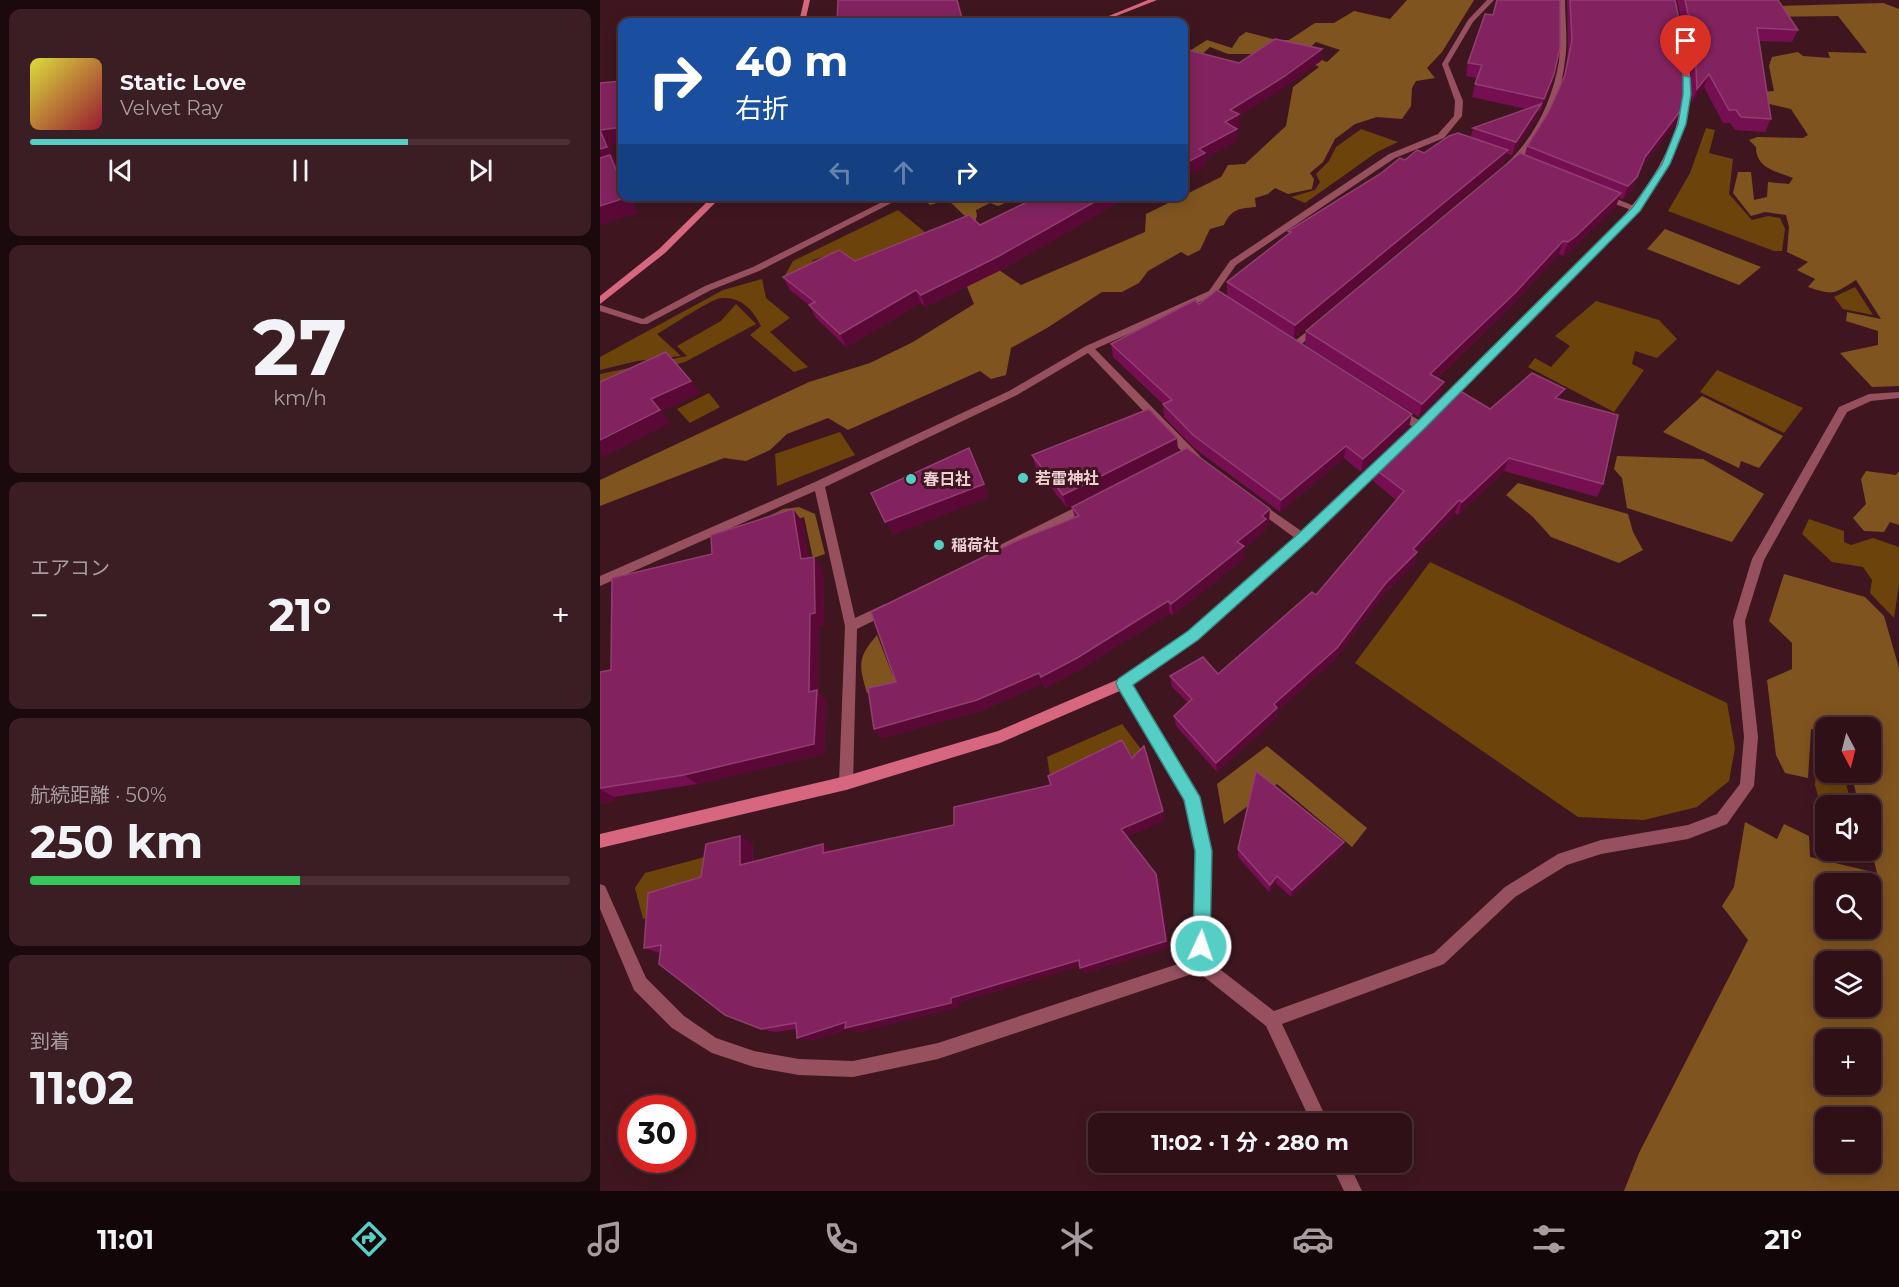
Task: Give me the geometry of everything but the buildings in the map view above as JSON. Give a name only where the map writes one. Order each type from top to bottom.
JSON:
[{"type":"street","points":[[803,18],[807,0]]},
{"type":"street","points":[[1107,18],[1154,0]]},
{"type":"street","points":[[600,581],[819,485],[1013,393],[1089,348],[1217,295],[1233,263],[1392,156],[1441,136],[1458,116],[1459,101],[1445,64],[1470,21],[1491,0]]},
{"type":"street","points":[[1506,169],[1536,134],[1555,88],[1562,61],[1562,0]]},
{"type":"street","points":[[1412,434],[1636,209],[1666,164],[1682,124],[1687,94],[1685,59],[1678,30]]},
{"type":"street","points":[[1441,136],[1451,139]]},
{"type":"street","points":[[1504,158],[1526,166]]},
{"type":"street","points":[[600,172],[618,167]]},
{"type":"street","points":[[1592,192],[1636,209]]},
{"type":"street","points":[[600,301],[662,251],[713,201]]},
{"type":"street","points":[[600,308],[644,322],[708,288],[756,269],[891,201]]},
{"type":"street","points":[[1305,352],[1291,342],[1323,322]]},
{"type":"street","points":[[1089,348],[1184,456],[1208,467]]},
{"type":"street","points":[[1272,1020],[1439,959],[1510,892],[1563,859],[1600,847],[1688,832],[1722,819],[1747,786],[1751,737],[1739,621],[1758,559],[1843,410],[1869,398],[1899,394]]},
{"type":"street","points":[[1391,408],[1420,426]]},
{"type":"street","points":[[600,841],[846,783],[1000,736],[1124,683],[1193,636],[1303,538],[1395,450]]},
{"type":"street","points":[[819,485],[851,626],[846,783]]},
{"type":"street","points":[[1246,496],[1303,538]]},
{"type":"street","points":[[988,556],[1094,502]]},
{"type":"street","points":[[851,626],[893,604]]},
{"type":"street","points":[[1124,683],[1192,797],[1203,851],[1204,891],[1200,964]]},
{"type":"street","points":[[600,891],[640,984],[678,1022],[712,1045],[754,1059],[799,1067],[853,1069],[938,1051],[1200,964]]},
{"type":"street","points":[[1200,964],[1272,1020],[1316,1113]]},
{"type":"street","points":[[1344,1173],[1353,1191]]},
{"type":"shaded area","points":[[1407,0],[1474,0],[1442,52],[1427,68],[1435,78],[1416,81],[1412,88],[1411,106],[1402,119],[1377,117],[1355,124],[1335,139],[1323,162],[1310,173],[1314,179],[1312,189],[1288,194],[1275,188],[1268,194],[1255,198],[1256,207],[1237,210],[1224,225],[1210,229],[1200,250],[1188,256],[1181,252],[1148,271],[1139,283],[1122,292],[1102,292],[1047,328],[1011,348],[1006,375],[991,379],[980,371],[848,430],[828,418],[787,434],[770,450],[746,461],[724,458],[600,506],[600,480],[809,382],[870,363],[913,342],[974,304],[965,282],[993,266],[1021,285],[1145,232],[1146,214],[1172,201],[1188,201],[1188,193],[1221,177],[1228,165],[1245,164],[1286,126],[1293,87],[1319,67],[1313,64],[1319,59],[1327,62],[1340,50],[1316,42],[1303,54],[1228,54],[1210,47],[1201,55],[1191,50],[1207,40],[1232,48],[1239,37],[1246,32],[1277,40],[1289,40],[1315,23],[1334,23],[1354,11],[1390,19]]},
{"type":"shaded area","points":[[1883,3],[1899,9],[1899,386],[1872,387],[1840,353],[1878,345],[1878,331],[1846,321],[1847,312],[1881,319],[1856,280],[1834,292],[1824,292],[1808,287],[1815,279],[1797,270],[1808,262],[1787,252],[1789,227],[1786,215],[1765,212],[1751,216],[1733,193],[1738,172],[1751,172],[1754,200],[1767,197],[1768,182],[1789,184],[1793,178],[1763,165],[1756,147],[1749,140],[1757,137],[1803,138],[1808,135],[1791,109],[1765,103],[1759,92],[1774,91],[1769,66],[1772,57],[1798,52],[1803,56],[1830,58],[1828,52],[1867,53],[1838,16],[1754,17],[1746,7]]},
{"type":"shaded area","points":[[1706,128],[1715,130],[1709,153],[1733,159],[1729,194],[1752,220],[1768,216],[1780,218],[1785,229],[1782,251],[1774,251],[1668,211],[1690,173]]},
{"type":"shaded area","points":[[1361,129],[1398,142],[1377,152],[1305,203],[1291,197],[1315,190],[1320,182],[1316,174],[1329,161],[1336,147]]},
{"type":"shaded area","points":[[926,201],[944,201],[930,205]]},
{"type":"shaded area","points":[[949,201],[1010,201],[998,206],[990,203],[976,210],[977,216],[973,227]]},
{"type":"shaded area","points":[[898,210],[932,238],[888,268],[842,260],[829,255],[813,260],[809,269],[783,279],[793,261]]},
{"type":"shaded area","points":[[1665,229],[1761,267],[1739,285],[1647,249]]},
{"type":"shaded area","points":[[762,279],[766,298],[790,318],[770,332],[808,367],[794,372],[750,335],[761,326],[750,310],[741,302],[722,298],[700,308],[657,334],[681,356],[637,361],[600,370],[600,357],[723,290]]},
{"type":"shaded area","points":[[1855,287],[1873,315],[1843,309],[1834,297]]},
{"type":"shaded area","points":[[1596,301],[1659,320],[1677,339],[1657,358],[1635,351],[1632,364],[1644,370],[1614,412],[1528,367],[1535,358],[1551,367],[1570,346],[1555,336]]},
{"type":"shaded area","points":[[736,304],[756,324],[685,362],[600,385],[600,374],[687,356],[677,346],[721,321]]},
{"type":"shaded area","points":[[1717,370],[1803,408],[1784,433],[1700,392]]},
{"type":"shaded area","points":[[709,393],[720,407],[690,423],[677,409]]},
{"type":"shaded area","points":[[1702,396],[1783,436],[1759,468],[1741,461],[1739,468],[1663,432]]},
{"type":"shaded area","points":[[840,432],[855,455],[777,486],[775,454]]},
{"type":"shaded area","points":[[1617,456],[1703,459],[1764,494],[1732,542],[1627,508],[1622,478],[1614,469]]},
{"type":"shaded area","points":[[1866,471],[1896,475],[1899,471],[1899,525],[1890,522],[1884,532],[1864,531],[1853,518],[1866,504],[1861,479]]},
{"type":"shaded area","points":[[1518,483],[1628,514],[1633,532],[1643,550],[1619,563],[1551,537],[1532,516],[1506,495]]},
{"type":"shaded area","points":[[799,507],[815,514],[825,554],[813,558],[804,517],[753,533],[749,526],[783,509]]},
{"type":"shaded area","points":[[1809,519],[1844,531],[1844,542],[1851,545],[1873,538],[1899,547],[1899,584],[1894,618],[1870,593],[1872,580],[1863,567],[1832,562],[1802,534]]},
{"type":"shaded area","points":[[1430,562],[1727,703],[1735,748],[1729,781],[1697,807],[1644,820],[1578,817],[1355,663]]},
{"type":"shaded area","points":[[1784,574],[1865,597],[1884,616],[1899,668],[1899,1191],[1624,1191],[1639,1153],[1748,940],[1722,906],[1734,887],[1745,822],[1777,839],[1784,824],[1809,836],[1810,857],[1815,858],[1815,861],[1827,861],[1877,873],[1874,861],[1881,861],[1881,795],[1856,795],[1854,783],[1881,783],[1881,717],[1815,717],[1815,730],[1811,729],[1808,778],[1785,773],[1776,755],[1767,680],[1792,669],[1792,643],[1769,621]]},
{"type":"shaded area","points":[[877,635],[893,676],[935,661],[938,673],[867,693],[861,668],[863,656]]},
{"type":"shaded area","points":[[1122,724],[1147,757],[1139,764],[1123,744],[1050,775],[1047,757]]},
{"type":"shaded area","points":[[1267,746],[1367,828],[1352,847],[1277,784],[1224,824],[1217,784]]},
{"type":"shaded area","points":[[1815,783],[1846,783],[1849,795],[1818,795]]},
{"type":"shaded area","points":[[712,855],[711,875],[656,914],[643,919],[635,888],[645,873]]},
{"type":"place","name":"若雷神社","points":[[1023,478]]},
{"type":"place","name":"春日社","points":[[911,479]]},
{"type":"place","name":"稲荷社","points":[[939,545]]},
{"type":"route","points":[[1201,946],[1204,891],[1203,851],[1192,797],[1124,683],[1193,636],[1303,538],[1420,426],[1636,209],[1666,164],[1682,124],[1687,94],[1686,77]]}]
